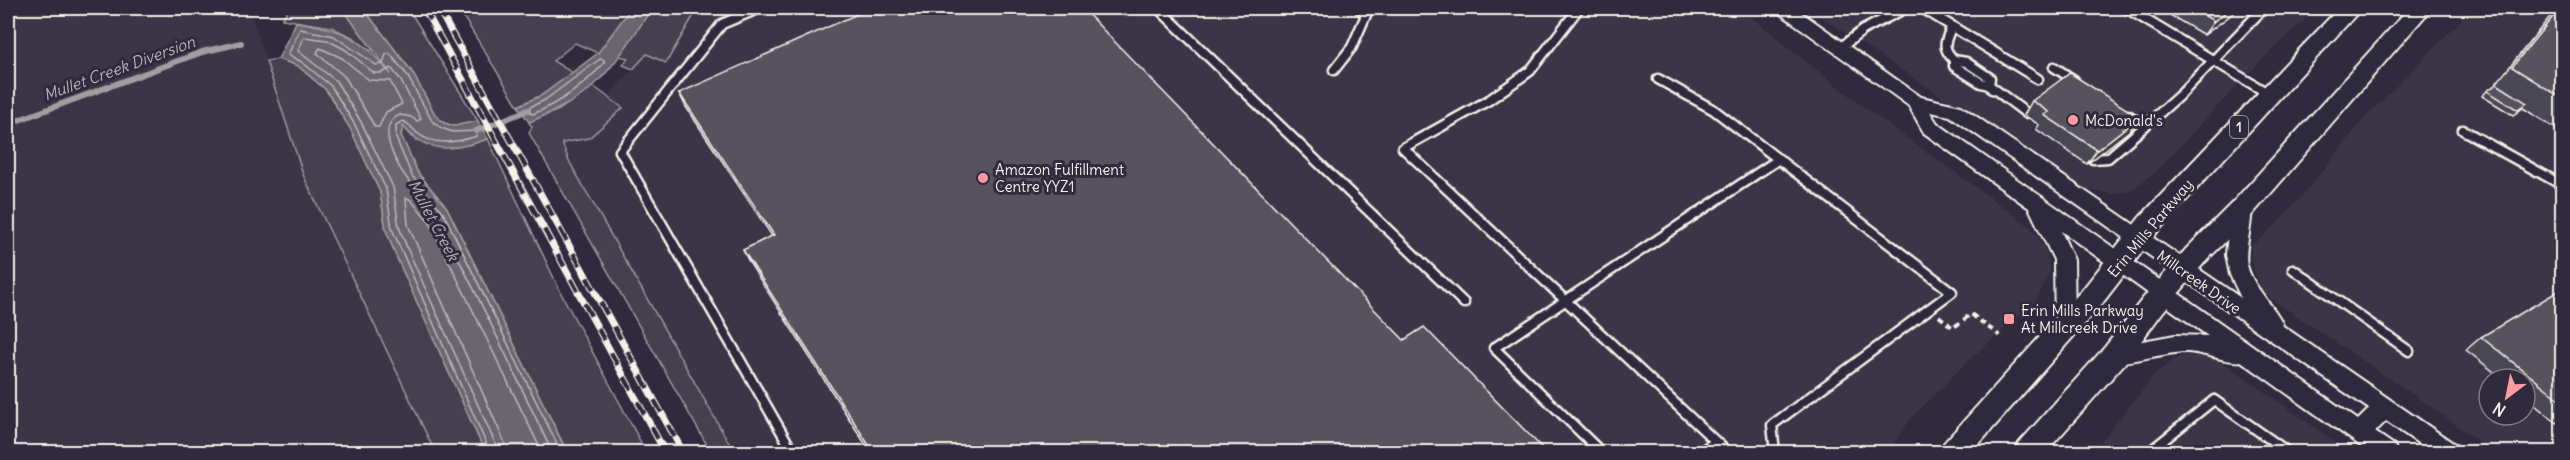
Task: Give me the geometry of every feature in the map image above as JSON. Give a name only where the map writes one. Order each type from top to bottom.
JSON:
[{"type":"main road","name":"Erin Mills Parkway","points":[[1954,453],[2065,327],[2138,239],[2269,94],[2351,8]]},
{"type":"main road","points":[[2029,453],[2115,355],[2182,270],[2242,209],[2421,8]]},
{"type":"street","name":"Millcreek Drive","points":[[1784,8],[1916,102],[1955,111],[2182,270],[2385,407],[2448,453]]},
{"type":"street","name":"Millcreek Drive","points":[[1916,102],[1930,128],[2386,453]]},
{"type":"street","points":[[2036,204],[2064,260],[2065,327]]},
{"type":"street","points":[[2242,209],[2236,255],[2243,280],[2260,311],[2293,346]]},
{"type":"street","points":[[2115,355],[2167,344],[2197,343],[2224,348],[2274,374]]},
{"type":"street","points":[[2360,434],[2385,407]]},
{"type":"lane","points":[[760,8],[722,24],[620,150],[793,453]]},
{"type":"lane","points":[[1158,8],[1464,303]]},
{"type":"lane","points":[[1334,70],[1352,47],[1366,15],[1359,8]]},
{"type":"lane","points":[[1580,8],[1530,71],[1490,100],[1403,148],[1727,453]]},
{"type":"lane","points":[[1884,8],[1894,14]]},
{"type":"lane","points":[[1839,49],[1863,30],[1906,8]]},
{"type":"lane","points":[[1922,8],[2038,79]]},
{"type":"lane","points":[[2126,8],[2269,94]]},
{"type":"lane","points":[[2093,159],[2108,158],[2145,126],[2264,8]]},
{"type":"lane","points":[[1952,26],[1945,41],[1946,52],[1954,60],[1954,66],[1981,83],[1989,85],[2026,113]]},
{"type":"lane","points":[[2054,67],[2080,85]]},
{"type":"lane","points":[[1658,80],[1714,110],[1952,292],[1772,425],[1775,453]]},
{"type":"lane","points":[[2117,108],[2145,126]]},
{"type":"lane","points":[[2463,130],[2562,185]]},
{"type":"lane","points":[[1601,453],[1494,348],[1779,159]]},
{"type":"lane","points":[[2294,269],[2409,351]]},
{"type":"lane","points":[[2149,453],[2214,400],[2288,453]]},
{"type":"lane","points":[[1700,453],[1715,441]]},
{"type":"path","points":[[1929,308],[1953,328],[1971,314],[2000,336]]},
{"type":"shaded area","points":[[8,8],[249,8],[304,177],[435,452],[8,452]]},
{"type":"shaded area","points":[[289,8],[342,8],[373,49],[370,51],[354,38],[331,27],[282,19]]},
{"type":"shaded area","points":[[363,8],[408,8],[478,121],[454,126],[444,123],[436,116],[412,72]]},
{"type":"shaded area","points":[[458,8],[631,8],[598,53],[575,43],[553,61],[573,73],[542,95],[518,106]]},
{"type":"shaded area","points":[[652,8],[698,8],[666,63],[647,54],[633,69],[623,65],[628,58],[619,56]]},
{"type":"shaded area","points":[[698,8],[1741,8],[1871,112],[2030,226],[2047,251],[2050,272],[2036,301],[1969,360],[1912,417],[1888,452],[734,452],[569,161],[561,142],[589,138],[622,108],[609,95],[647,54],[666,63]]},
{"type":"shaded area","points":[[1808,8],[2317,8],[2260,62],[2154,173],[2130,191],[2115,194],[2086,190],[2071,182]]},
{"type":"shaded area","points":[[2473,8],[2562,8],[2562,452],[2493,452],[2423,401],[2264,294],[2256,276],[2251,257],[2251,246],[2276,225],[2364,119]]},
{"type":"shaded area","points":[[278,59],[298,66],[326,90],[350,128],[380,192],[386,230],[396,256],[485,452],[435,452],[304,177],[266,61]]},
{"type":"shaded area","points":[[593,86],[623,108],[589,138],[562,143],[569,161],[734,452],[711,452],[529,133],[532,127],[529,122],[559,110]]},
{"type":"shaded area","points":[[403,126],[415,140],[467,145],[488,139],[562,295],[646,452],[567,452],[447,208],[418,173],[401,135]]},
{"type":"shaded area","points":[[2187,355],[2219,359],[2349,452],[2093,452],[2157,372],[2178,357]]},
{"type":"water","name":"Mullet Creek","points":[[342,8],[363,8],[412,72],[436,116],[444,123],[454,126],[478,121],[488,139],[464,146],[442,148],[422,142],[412,136],[403,126],[401,135],[418,173],[447,208],[567,452],[485,452],[396,256],[386,230],[380,192],[350,128],[326,90],[298,66],[278,59],[296,22],[326,28],[352,38],[369,50],[391,74]]},
{"type":"water","points":[[631,8],[652,8],[608,71],[576,99],[529,122],[518,106],[542,95],[598,53]]},
{"type":"building","name":"Amazon Fulfillment Centre YYZ1","points":[[871,8],[1082,8],[1404,340],[1424,327],[1547,453],[874,453],[743,250],[774,235],[679,93]]},
{"type":"building","points":[[2191,8],[2231,8],[2214,21]]},
{"type":"building","points":[[2562,8],[2562,98],[2512,67]]},
{"type":"building","name":"McDonald's","points":[[2070,73],[2139,117],[2097,150],[2044,115],[2049,112],[2032,101]]},
{"type":"building","points":[[2497,84],[2527,103],[2518,110],[2487,91]]},
{"type":"building","points":[[2562,289],[2562,401],[2537,381],[2537,367],[2519,367],[2481,337]]},
{"type":"waterway","name":"Mullet Creek Diversion","points":[[8,124],[202,52],[241,43]]},
{"type":"waterway","points":[[476,131],[528,110]]},
{"type":"railway","points":[[424,8],[665,452]]},
{"type":"railway","points":[[438,8],[683,452]]},
{"type":"place","name":"McDonald's","points":[[2073,120]]},
{"type":"place","name":"Amazon Fulfillment Centre YYZ1","points":[[983,178]]},
{"type":"place","name":"Erin Mills Parkway At Millcreek Drive","points":[[2009,319]]}]
